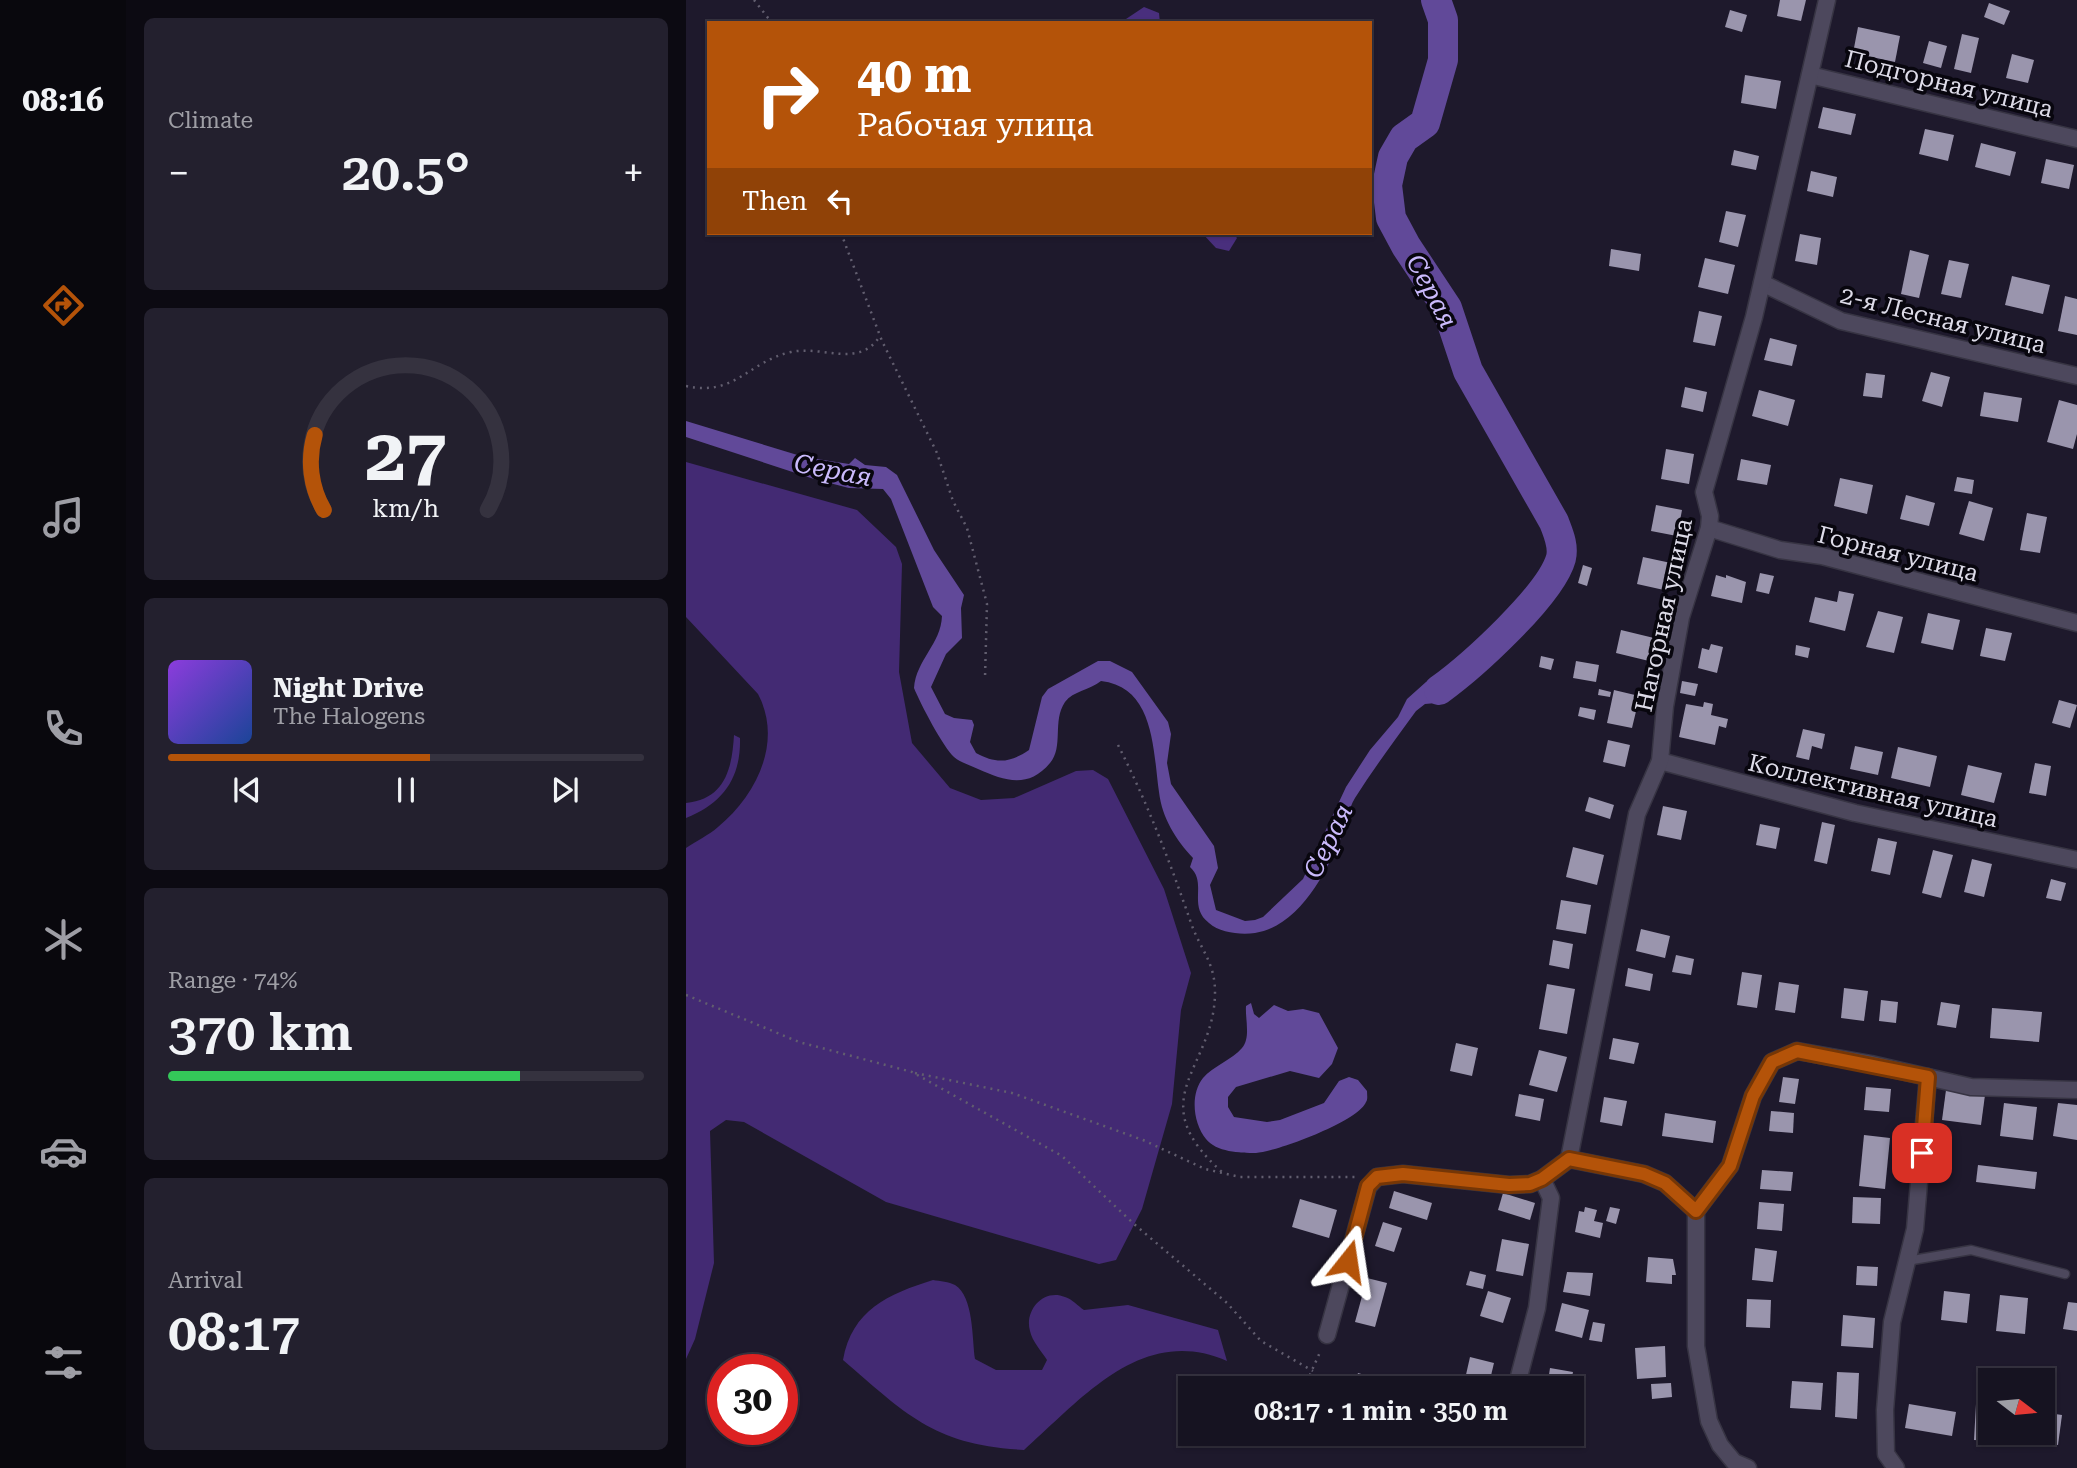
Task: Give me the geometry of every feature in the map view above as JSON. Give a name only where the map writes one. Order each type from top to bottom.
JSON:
[{"type":"street","name":"Нагорная улица","points":[[1569,1159],[1637,814],[1660,761],[1665,706],[1681,617],[1709,528],[1710,516],[1704,492],[1762,283],[1827,0]]},
{"type":"street","name":"Подгорная улица","points":[[1810,75],[2077,139]]},
{"type":"street","name":"2-я Лесная улица","points":[[1762,283],[1841,321],[2077,376]]},
{"type":"street","name":"Горная улица","points":[[1709,528],[1780,550],[1822,556],[2077,623]]},
{"type":"street","name":"Коллективная улица","points":[[1660,761],[1855,813],[2077,860]]},
{"type":"street","points":[[1739,1466],[1720,1446],[1709,1421],[1696,1346],[1696,1211],[1730,1166],[1753,1096],[1772,1062],[1797,1051],[1971,1087],[2077,1090]]},
{"type":"street","points":[[1896,1468],[1886,1454],[1885,1410],[1892,1322],[1915,1229],[1928,1077]]},
{"type":"street","points":[[1327,1335],[1368,1186],[1377,1177],[1416,1174],[1509,1185],[1542,1179],[1569,1159],[1644,1174],[1665,1183],[1696,1211]]},
{"type":"street","points":[[1519,1376],[1539,1294],[1551,1198],[1542,1179]]},
{"type":"lane","points":[[1908,1261],[1971,1250],[2065,1274]]},
{"type":"path","points":[[754,0],[770,21]]},
{"type":"path","points":[[842,235],[880,336],[937,453],[953,501],[967,528],[987,604],[985,678]]},
{"type":"path","points":[[686,386],[705,390],[727,386],[779,355],[792,352],[858,354],[874,346],[880,336]]},
{"type":"path","points":[[1118,745],[1142,793],[1192,926],[1211,960],[1215,993],[1210,1025],[1181,1098],[1183,1116],[1191,1132],[1211,1162],[1224,1173]]},
{"type":"path","points":[[686,995],[799,1041],[912,1072],[1012,1093],[1143,1140],[1205,1169],[1240,1177],[1377,1177]]},
{"type":"path","points":[[912,1072],[1062,1156],[1227,1303],[1261,1341],[1313,1371]]},
{"type":"path","points":[[1310,1376],[1327,1335]]},
{"type":"shaded area","points":[[1144,7],[1159,13],[1160,21],[1123,21]]},
{"type":"shaded area","points":[[1204,235],[1235,235],[1237,238],[1229,251],[1216,248]]},
{"type":"shaded area","points":[[686,462],[857,510],[896,547],[902,564],[899,672],[912,743],[950,788],[981,800],[1014,798],[1076,771],[1093,770],[1108,779],[1164,889],[1191,973],[1181,1010],[1172,1104],[1142,1209],[1116,1260],[1099,1264],[886,1202],[744,1122],[726,1120],[710,1131],[714,1263],[695,1339],[686,1359],[686,848],[711,833],[744,799],[762,766],[768,730],[758,694],[686,617]]},
{"type":"shaded area","points":[[734,735],[740,738],[740,752],[728,787],[711,805],[686,818],[686,803],[710,795],[724,780],[731,759]]},
{"type":"shaded area","points":[[933,1280],[953,1284],[961,1291],[969,1308],[975,1359],[996,1370],[1042,1370],[1047,1360],[1031,1335],[1030,1316],[1043,1298],[1057,1295],[1070,1299],[1084,1310],[1128,1305],[1218,1330],[1227,1361],[1196,1352],[1168,1352],[1141,1359],[1115,1372],[1091,1390],[1024,1450],[967,1442],[924,1424],[886,1397],[843,1360],[855,1328],[874,1306],[901,1291]]},
{"type":"water","points":[[686,421],[804,457],[849,464],[855,458],[865,465],[886,467],[897,475],[934,550],[964,595],[961,608],[962,638],[946,654],[931,687],[945,714],[972,720],[974,725],[970,742],[976,753],[990,759],[1009,760],[1029,750],[1042,697],[1048,689],[1098,661],[1110,661],[1132,672],[1168,722],[1171,734],[1167,763],[1171,784],[1214,846],[1218,868],[1210,885],[1216,910],[1245,921],[1263,917],[1303,879],[1346,787],[1370,750],[1398,717],[1407,699],[1426,682],[1437,682],[1462,659],[1472,669],[1436,703],[1425,704],[1416,711],[1392,743],[1355,798],[1329,864],[1310,895],[1298,908],[1271,928],[1249,934],[1225,931],[1209,923],[1199,909],[1197,880],[1190,867],[1193,858],[1181,844],[1163,811],[1148,723],[1142,708],[1132,695],[1119,686],[1101,681],[1068,698],[1059,717],[1054,757],[1033,777],[1007,779],[960,761],[944,744],[914,688],[919,669],[941,626],[942,616],[933,607],[891,499],[883,489],[849,488],[814,479],[686,437]]},
{"type":"water","points":[[1251,1003],[1254,1014],[1259,1018],[1274,1005],[1288,1011],[1303,1009],[1319,1013],[1338,1048],[1332,1064],[1319,1078],[1290,1071],[1236,1087],[1228,1097],[1228,1107],[1234,1117],[1267,1122],[1280,1120],[1324,1103],[1339,1081],[1349,1077],[1358,1080],[1367,1091],[1367,1101],[1360,1110],[1316,1134],[1266,1151],[1236,1152],[1210,1143],[1198,1125],[1196,1092],[1207,1074],[1245,1044],[1246,1006]]},
{"type":"building","points":[[1780,0],[1806,0],[1801,21],[1777,16]]},
{"type":"building","points":[[1989,3],[2010,11],[2004,25],[1984,17]]},
{"type":"building","points":[[1730,10],[1747,15],[1742,32],[1725,27]]},
{"type":"building","points":[[1858,27],[1900,36],[1895,62],[1853,53]]},
{"type":"building","points":[[1962,34],[1979,38],[1971,73],[1954,69]]},
{"type":"building","points":[[1929,41],[1947,46],[1941,68],[1923,63]]},
{"type":"building","points":[[2012,54],[2034,60],[2028,83],[2006,78]]},
{"type":"building","points":[[1745,75],[1781,81],[1776,109],[1741,103]]},
{"type":"building","points":[[1823,107],[1856,114],[1851,135],[1818,128]]},
{"type":"building","points":[[1925,129],[1954,135],[1948,161],[1919,154]]},
{"type":"building","points":[[1981,143],[2016,152],[2010,176],[1975,167]]},
{"type":"building","points":[[1734,150],[1759,156],[1756,170],[1731,165]]},
{"type":"building","points":[[2046,159],[2074,165],[2069,189],[2041,183]]},
{"type":"building","points":[[1811,171],[1837,177],[1833,197],[1807,191]]},
{"type":"building","points":[[1726,211],[1746,215],[1738,247],[1719,242]]},
{"type":"building","points":[[1800,234],[1821,238],[1817,265],[1795,261]]},
{"type":"building","points":[[1611,249],[1641,254],[1639,271],[1609,266]]},
{"type":"building","points":[[1910,250],[1929,255],[1919,298],[1901,294]]},
{"type":"building","points":[[1705,258],[1735,265],[1728,294],[1698,287]]},
{"type":"building","points":[[1949,260],[1969,264],[1961,298],[1941,294]]},
{"type":"building","points":[[2012,276],[2050,285],[2043,314],[2005,305]]},
{"type":"building","points":[[2065,296],[2077,299],[2077,335],[2058,331]]},
{"type":"building","points":[[1699,311],[1722,316],[1715,346],[1693,342]]},
{"type":"building","points":[[1770,338],[1797,345],[1792,366],[1764,360]]},
{"type":"building","points":[[1931,372],[1950,377],[1942,407],[1922,401]]},
{"type":"building","points":[[1866,373],[1885,375],[1882,398],[1863,396]]},
{"type":"building","points":[[1685,387],[1707,392],[1703,412],[1681,407]]},
{"type":"building","points":[[1759,390],[1795,400],[1788,426],[1752,416]]},
{"type":"building","points":[[1984,392],[2022,398],[2018,422],[1980,416]]},
{"type":"building","points":[[2059,400],[2077,405],[2077,434],[2073,449],[2047,442]]},
{"type":"building","points":[[1666,449],[1694,454],[1689,484],[1661,479]]},
{"type":"building","points":[[1741,459],[1771,465],[1767,485],[1737,480]]},
{"type":"building","points":[[1957,477],[1974,480],[1972,494],[1954,491]]},
{"type":"building","points":[[1840,478],[1873,485],[1867,514],[1834,506]]},
{"type":"building","points":[[1906,495],[1935,503],[1929,526],[1900,519]]},
{"type":"building","points":[[1969,501],[1993,508],[1984,541],[1959,534]]},
{"type":"building","points":[[1656,505],[1682,510],[1677,536],[1651,531]]},
{"type":"building","points":[[2027,513],[2047,517],[2040,553],[2020,550]]},
{"type":"building","points":[[1643,557],[1671,563],[1664,590],[1637,584]]},
{"type":"building","points":[[1583,565],[1592,568],[1587,586],[1578,583]]},
{"type":"building","points":[[1760,573],[1774,576],[1769,594],[1756,591]]},
{"type":"building","points":[[1716,575],[1726,578],[1726,575],[1746,582],[1742,603],[1711,596]]},
{"type":"building","points":[[1839,591],[1854,594],[1845,631],[1809,622],[1815,597],[1837,602]]},
{"type":"building","points":[[1878,611],[1903,617],[1894,653],[1866,647]]},
{"type":"building","points":[[1928,613],[1960,620],[1953,650],[1921,643]]},
{"type":"building","points":[[1986,628],[2012,633],[2005,661],[1980,656]]},
{"type":"building","points":[[1621,630],[1654,638],[1649,661],[1616,653]]},
{"type":"building","points":[[1711,644],[1723,647],[1717,673],[1698,668],[1702,648],[1709,650]]},
{"type":"building","points":[[1796,645],[1810,648],[1808,658],[1795,655]]},
{"type":"building","points":[[1541,656],[1554,659],[1551,670],[1539,667]]},
{"type":"building","points":[[1576,661],[1599,665],[1596,682],[1573,678]]},
{"type":"building","points":[[1682,681],[1698,684],[1695,696],[1680,693]]},
{"type":"building","points":[[1599,689],[1611,692],[1610,697],[1598,695]]},
{"type":"building","points":[[1614,690],[1635,695],[1633,702],[1638,703],[1632,728],[1607,723]]},
{"type":"building","points":[[2059,700],[2077,705],[2070,728],[2052,723]]},
{"type":"building","points":[[1704,702],[1713,704],[1711,715],[1728,719],[1726,728],[1719,726],[1715,745],[1679,737],[1686,704],[1703,707]]},
{"type":"building","points":[[1580,707],[1596,710],[1594,720],[1578,716]]},
{"type":"building","points":[[1803,729],[1825,734],[1822,749],[1812,746],[1809,760],[1796,757]]},
{"type":"building","points":[[1608,740],[1630,745],[1625,767],[1603,762]]},
{"type":"building","points":[[1855,746],[1883,752],[1878,775],[1850,769]]},
{"type":"building","points":[[1898,747],[1937,756],[1930,787],[1891,778]]},
{"type":"building","points":[[2035,763],[2051,766],[2046,796],[2029,793]]},
{"type":"building","points":[[1968,765],[2002,773],[1994,803],[1961,795]]},
{"type":"building","points":[[1589,797],[1614,805],[1610,819],[1585,811]]},
{"type":"building","points":[[1663,806],[1687,811],[1681,840],[1657,835]]},
{"type":"building","points":[[1822,822],[1835,825],[1827,864],[1814,861]]},
{"type":"building","points":[[1760,824],[1780,828],[1776,849],[1756,845]]},
{"type":"building","points":[[1878,838],[1897,842],[1890,875],[1871,871]]},
{"type":"building","points":[[1573,847],[1604,855],[1597,885],[1566,877]]},
{"type":"building","points":[[1933,850],[1953,855],[1941,898],[1922,893]]},
{"type":"building","points":[[1972,859],[1992,864],[1984,897],[1964,892]]},
{"type":"building","points":[[2051,879],[2066,883],[2061,901],[2046,898]]},
{"type":"building","points":[[1561,900],[1591,905],[1586,934],[1556,929]]},
{"type":"building","points":[[1641,929],[1670,936],[1665,958],[1636,951]]},
{"type":"building","points":[[1553,940],[1573,944],[1569,969],[1549,965]]},
{"type":"building","points":[[1676,955],[1694,959],[1691,975],[1672,972]]},
{"type":"building","points":[[1628,968],[1653,974],[1650,991],[1625,986]]},
{"type":"building","points":[[1742,972],[1762,975],[1757,1008],[1737,1005]]},
{"type":"building","points":[[1779,982],[1799,985],[1795,1013],[1775,1010]]},
{"type":"building","points":[[1547,984],[1575,989],[1567,1034],[1539,1029]]},
{"type":"building","points":[[1844,988],[1868,991],[1864,1021],[1841,1018]]},
{"type":"building","points":[[1881,1000],[1898,1002],[1896,1023],[1879,1021]]},
{"type":"building","points":[[1941,1002],[1960,1005],[1956,1028],[1937,1025]]},
{"type":"building","points":[[1992,1008],[2042,1012],[2039,1042],[1990,1038]]},
{"type":"building","points":[[1613,1038],[1639,1043],[1634,1064],[1609,1059]]},
{"type":"building","points":[[1456,1043],[1478,1048],[1472,1076],[1450,1071]]},
{"type":"building","points":[[1539,1050],[1567,1057],[1557,1092],[1529,1085]]},
{"type":"building","points":[[1783,1077],[1799,1079],[1795,1104],[1779,1102]]},
{"type":"building","points":[[1866,1087],[1891,1089],[1889,1112],[1864,1110]]},
{"type":"building","points":[[1946,1090],[1985,1095],[1981,1125],[1942,1120]]},
{"type":"building","points":[[1519,1094],[1544,1099],[1540,1121],[1515,1116]]},
{"type":"building","points":[[1604,1097],[1627,1101],[1622,1126],[1600,1122]]},
{"type":"building","points":[[2004,1103],[2037,1107],[2033,1140],[2000,1136]]},
{"type":"building","points":[[2058,1103],[2077,1105],[2077,1140],[2053,1136]]},
{"type":"building","points":[[1771,1111],[1794,1113],[1793,1133],[1769,1131]]},
{"type":"building","points":[[1665,1113],[1716,1121],[1713,1143],[1662,1136]]},
{"type":"building","points":[[1864,1135],[1890,1138],[1885,1189],[1859,1186]]},
{"type":"building","points":[[1978,1165],[2037,1172],[2035,1189],[1976,1182]]},
{"type":"building","points":[[1762,1170],[1793,1172],[1791,1191],[1760,1189]]},
{"type":"building","points":[[1394,1191],[1432,1203],[1427,1220],[1389,1208]]},
{"type":"building","points":[[1503,1193],[1535,1203],[1530,1220],[1498,1210]]},
{"type":"building","points":[[1853,1197],[1881,1198],[1880,1224],[1852,1223]]},
{"type":"building","points":[[1300,1199],[1337,1210],[1329,1238],[1292,1227]]},
{"type":"building","points":[[1759,1202],[1784,1204],[1782,1231],[1757,1229]]},
{"type":"building","points":[[1585,1207],[1597,1210],[1594,1221],[1603,1223],[1600,1238],[1575,1232],[1579,1211],[1584,1212]]},
{"type":"building","points":[[1610,1207],[1620,1209],[1616,1224],[1606,1221]]},
{"type":"building","points":[[1383,1222],[1402,1228],[1394,1252],[1375,1246]]},
{"type":"building","points":[[1502,1239],[1529,1244],[1523,1276],[1496,1271]]},
{"type":"building","points":[[1755,1248],[1777,1251],[1773,1282],[1752,1280]]},
{"type":"building","points":[[1648,1257],[1673,1259],[1676,1275],[1672,1275],[1672,1284],[1646,1282]]},
{"type":"building","points":[[1857,1266],[1878,1267],[1877,1286],[1856,1285]]},
{"type":"building","points":[[1470,1271],[1486,1275],[1483,1289],[1466,1285]]},
{"type":"building","points":[[1567,1272],[1593,1273],[1590,1296],[1563,1292]]},
{"type":"building","points":[[1367,1278],[1387,1283],[1375,1327],[1355,1322]]},
{"type":"building","points":[[1488,1291],[1511,1298],[1503,1323],[1480,1316]]},
{"type":"building","points":[[1944,1291],[1970,1294],[1967,1323],[1941,1320]]},
{"type":"building","points":[[2000,1295],[2028,1298],[2025,1334],[1996,1331]]},
{"type":"building","points":[[1747,1299],[1771,1300],[1770,1328],[1746,1327]]},
{"type":"building","points":[[2068,1302],[2077,1303],[2077,1331],[2063,1329]]},
{"type":"building","points":[[1562,1303],[1589,1310],[1582,1338],[1555,1331]]},
{"type":"building","points":[[1843,1315],[1875,1318],[1873,1348],[1841,1346]]},
{"type":"building","points":[[1593,1322],[1605,1324],[1602,1342],[1589,1340]]},
{"type":"building","points":[[1665,1346],[1666,1377],[1637,1379],[1635,1348]]},
{"type":"building","points":[[1470,1357],[1494,1363],[1491,1376],[1466,1376]]},
{"type":"building","points":[[1550,1368],[1573,1372],[1572,1376],[1549,1376]]},
{"type":"building","points":[[1837,1372],[1859,1373],[1857,1419],[1835,1417]]},
{"type":"building","points":[[1792,1381],[1823,1383],[1821,1410],[1790,1408]]},
{"type":"building","points":[[1671,1383],[1672,1397],[1652,1399],[1651,1384]]},
{"type":"building","points":[[1909,1404],[1956,1412],[1952,1436],[1905,1428]]},
{"type":"building","points":[[1976,1404],[1978,1404],[1978,1440],[1974,1440]]},
{"type":"building","points":[[2055,1414],[2062,1415],[2058,1445],[2055,1445]]},
{"type":"waterway","name":"Серая","points":[[1436,0],[1443,20],[1443,60],[1425,123],[1404,138],[1393,157],[1387,185],[1391,218],[1447,308],[1468,371],[1554,522],[1562,548],[1554,573],[1526,610],[1489,648],[1439,690]]},
{"type":"route","points":[[1348,1261],[1368,1186],[1377,1177],[1403,1174],[1509,1185],[1530,1184],[1542,1179],[1569,1159],[1644,1174],[1665,1183],[1696,1211],[1730,1166],[1753,1096],[1772,1062],[1797,1051],[1928,1077],[1922,1153]]}]
